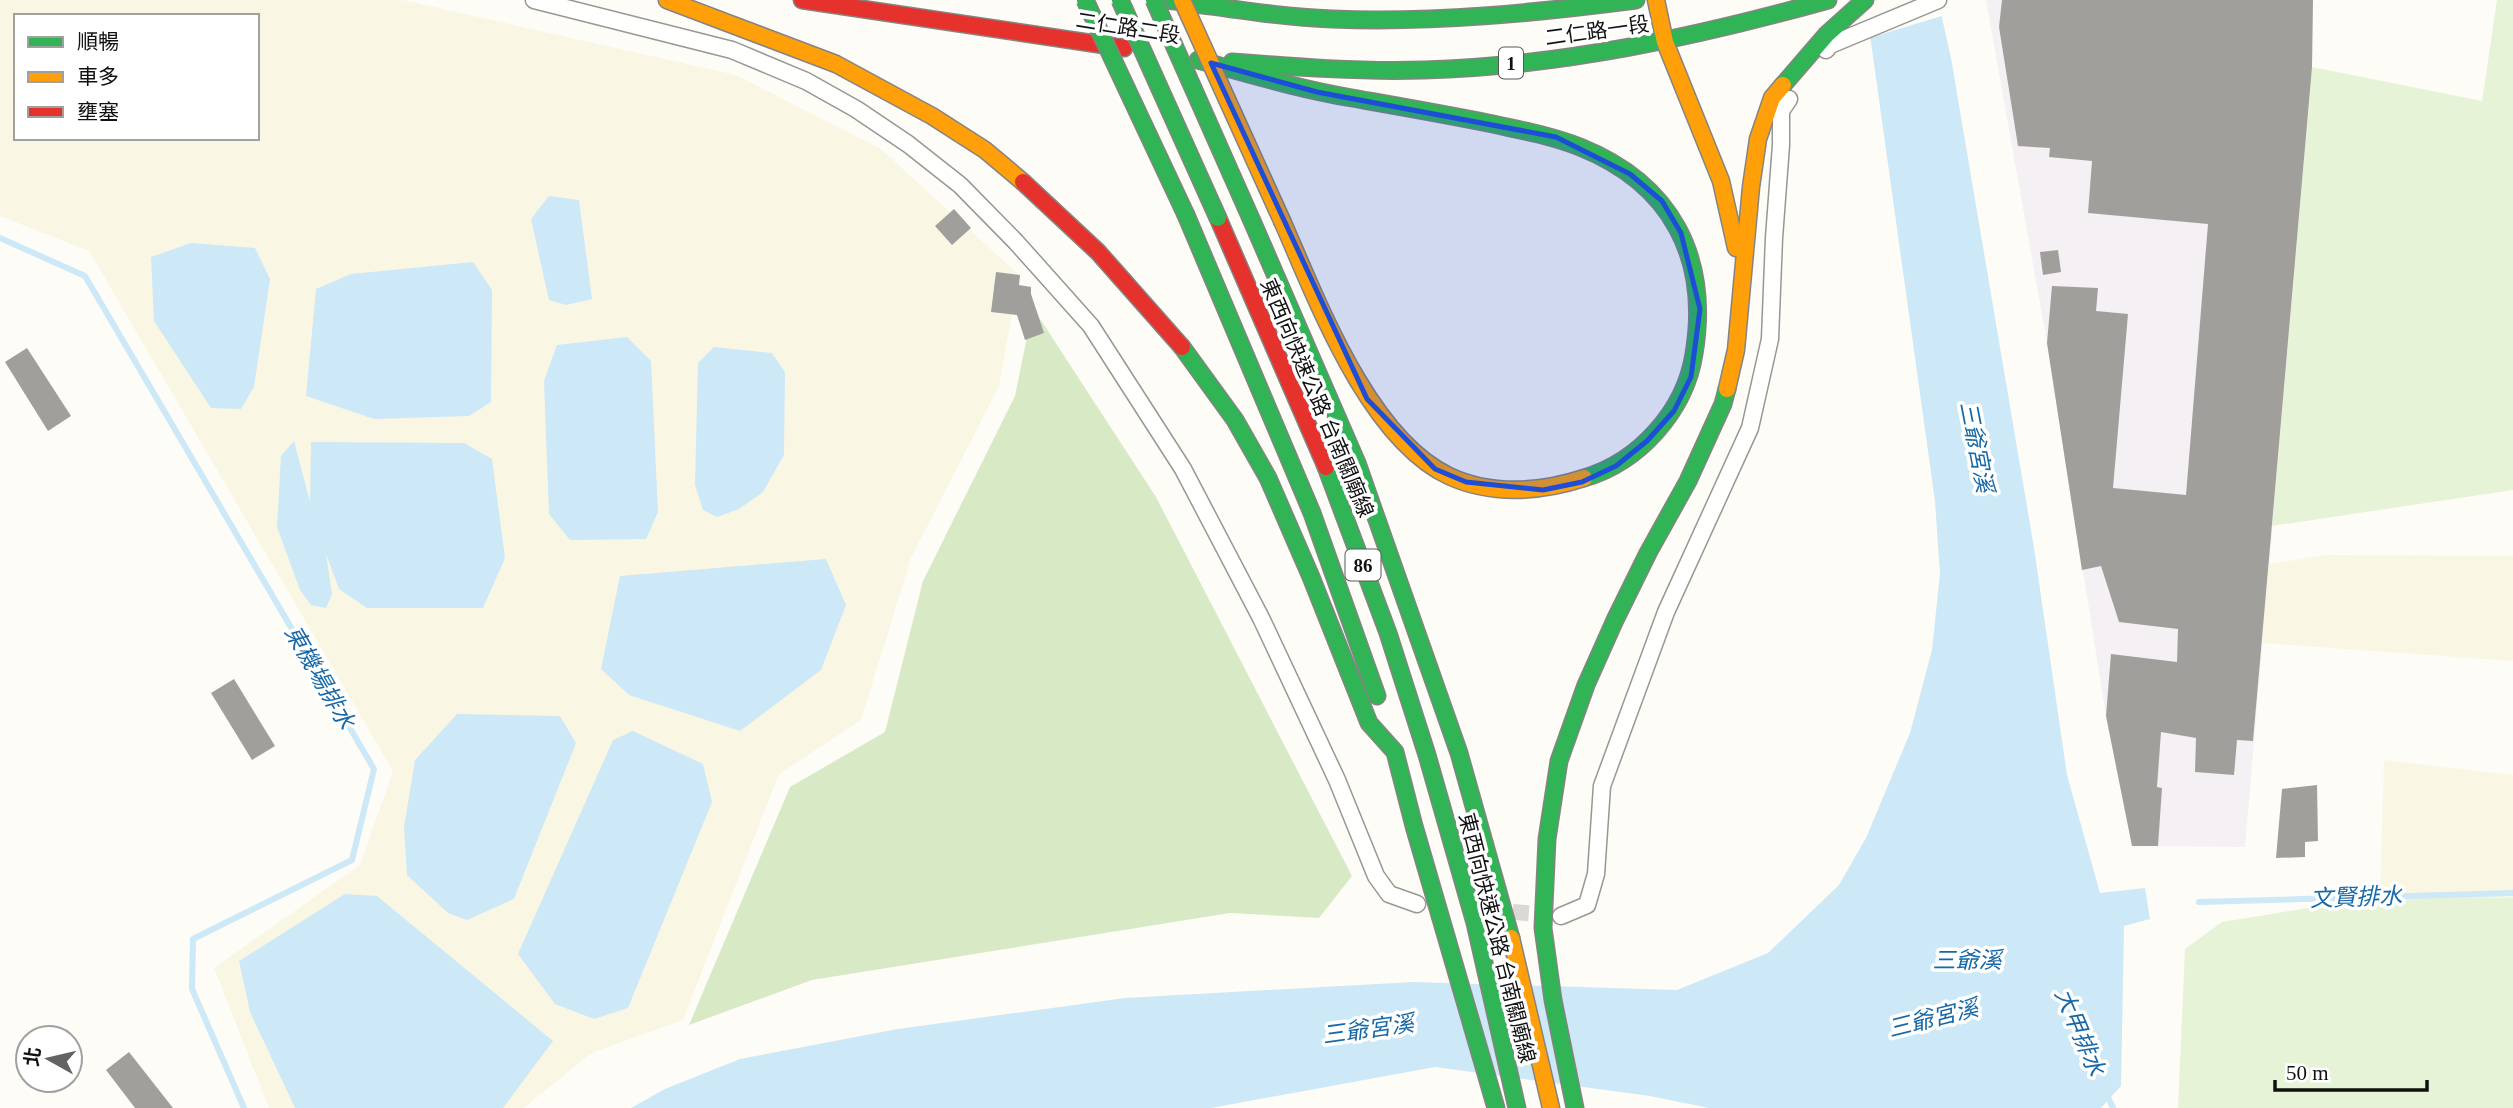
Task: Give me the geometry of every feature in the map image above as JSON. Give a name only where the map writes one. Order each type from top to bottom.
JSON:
[{"type":"main road","points":[[667,0],[836,64],[932,116],[985,150],[1042,198],[1098,252],[1198,367],[1235,419],[1268,478],[1369,723],[1395,752]]},
{"type":"main road","name":"二仁路二段","points":[[802,0],[1198,60]]},
{"type":"main road","points":[[1085,0],[1186,215],[1285,446],[1334,570],[1395,752],[1496,1108]]},
{"type":"main road","name":"東西向快速公路 台南關廟線","points":[[1120,0],[1319,448],[1388,633],[1427,755],[1475,923],[1517,1108]]},
{"type":"main road","name":"東西向快速公路 台南關廟線","points":[[1154,0],[1357,463],[1459,753],[1508,925],[1551,1108]]},
{"type":"main road","name":"二仁路二段","points":[[1165,0],[1242,10]]},
{"type":"main road","points":[[1182,0],[1283,223],[1336,342],[1367,399],[1403,441],[1435,469],[1466,482],[1504,490],[1543,490],[1582,482],[1616,466],[1647,441],[1674,411],[1691,377],[1699,340],[1700,309],[1695,270],[1681,233],[1662,201],[1630,174],[1594,152],[1556,137],[1317,92],[1198,60]]},
{"type":"main road","name":"二仁路一段","points":[[1242,10],[1331,19],[1435,19],[1531,14],[1636,0]]},
{"type":"main road","points":[[1656,0],[1665,42],[1721,181],[1731,215],[1742,290]]},
{"type":"main road","points":[[1575,1108],[1553,1000],[1543,928],[1548,839],[1559,761],[1586,685],[1615,620],[1688,481],[1723,404],[1736,350],[1758,139],[1772,98],[1865,0]]},
{"type":"main road","name":"二仁路一段","points":[[1198,60],[1329,69],[1427,70],[1533,61],[1665,42],[1823,1]]},
{"type":"street","points":[[534,0],[732,50],[806,81],[856,109],[908,144],[960,185],[1016,242],[1091,326],[1176,458],[1261,618],[1337,780],[1376,876],[1389,894],[1417,904]]},
{"type":"street","points":[[1560,916],[1587,905],[1596,874],[1602,786],[1666,612],[1750,428],[1770,339],[1781,111],[1828,40],[1938,0]]},
{"type":"highlighted area","points":[[1211,63],[1317,92],[1556,137],[1630,174],[1662,201],[1681,233],[1700,309],[1691,377],[1674,411],[1647,441],[1616,466],[1582,482],[1543,490],[1466,482],[1435,469],[1367,399]]},
{"type":"shaded area","points":[[0,0],[403,0],[736,75],[881,149],[1019,275],[999,386],[911,558],[861,720],[779,774],[683,1020],[591,1053],[524,1108],[269,1108],[214,968],[360,865],[393,771],[89,251],[0,216]]},
{"type":"shaded area","points":[[1986,0],[2313,0],[2312,67],[2245,847],[2132,846],[2106,716],[2047,343]]},
{"type":"shaded area","points":[[2325,555],[2513,556],[2513,661],[2262,643],[2268,564]]},
{"type":"shaded area","points":[[2384,760],[2513,775],[2513,898],[2380,896]]},
{"type":"green space","points":[[2497,0],[2513,0],[2513,490],[2272,526],[2312,67],[2482,101]]},
{"type":"green space","points":[[1033,308],[1156,497],[1352,876],[1319,918],[1230,913],[812,980],[689,1025],[790,787],[885,732],[923,581],[1015,396]]},
{"type":"green space","points":[[2380,896],[2513,898],[2513,1108],[2178,1108],[2185,949],[2222,922]]},
{"type":"water","name":"三爺溪","points":[[1855,0],[1938,0],[1951,58],[2034,548],[2067,775],[2100,893],[2145,888],[2150,919],[2124,926],[2121,1086],[2101,1108],[1709,1108],[1650,1096],[1435,1067],[1211,1108],[631,1108],[665,1089],[740,1059],[898,1029],[1125,998],[1413,982],[1677,990],[1768,953],[1839,885],[1866,838],[1910,733],[1932,650],[1940,574],[1935,501],[1871,42]]},
{"type":"water","points":[[549,196],[579,200],[592,299],[566,305],[549,300],[531,219]]},
{"type":"water","points":[[191,243],[255,248],[270,279],[254,387],[241,409],[211,408],[154,321],[151,257]]},
{"type":"water","points":[[473,262],[492,290],[491,402],[469,416],[374,419],[306,396],[316,289],[351,274]]},
{"type":"water","points":[[627,337],[651,361],[658,512],[646,539],[570,540],[549,514],[544,381],[557,345]]},
{"type":"water","points":[[714,347],[772,353],[785,372],[784,455],[763,492],[739,509],[717,517],[703,510],[695,485],[698,363]]},
{"type":"water","points":[[294,441],[310,502],[311,442],[464,443],[492,459],[505,558],[483,608],[367,608],[339,589],[326,554],[332,594],[326,608],[311,605],[300,590],[277,527],[281,456]]},
{"type":"water","points":[[826,559],[846,605],[821,670],[740,731],[629,695],[601,669],[620,576]]},
{"type":"water","points":[[457,714],[560,716],[576,743],[514,899],[467,920],[448,913],[407,875],[404,827],[415,760]]},
{"type":"water","points":[[633,731],[703,764],[712,802],[628,1008],[594,1019],[555,1004],[518,954],[613,740]]},
{"type":"water","points":[[345,894],[377,896],[553,1041],[503,1108],[295,1108],[250,1012],[239,961]]},
{"type":"pier","points":[[1852,0],[1942,0],[1945,15],[1866,39]]},
{"type":"building","points":[[2002,0],[2313,0],[2312,67],[2253,741],[2237,740],[2234,775],[2195,772],[2196,738],[2161,732],[2157,787],[2162,788],[2158,846],[2132,846],[2106,716],[2111,654],[2177,662],[2178,629],[2119,622],[2101,566],[2082,570],[2047,343],[2052,286],[2098,288],[2096,311],[2128,314],[2113,488],[2186,495],[2208,224],[2088,213],[2092,161],[2049,157],[2050,148],[2018,146],[1999,27]]},
{"type":"building","points":[[954,209],[971,228],[952,245],[935,226]]},
{"type":"building","points":[[2058,250],[2061,272],[2043,275],[2040,252]]},
{"type":"building","points":[[996,272],[1020,275],[1019,285],[1031,287],[1044,333],[1025,340],[1017,315],[991,312]]},
{"type":"building","points":[[27,348],[71,416],[48,431],[5,362]]},
{"type":"building","points":[[234,679],[275,746],[252,760],[211,693]]},
{"type":"building","points":[[2317,785],[2318,841],[2305,842],[2305,857],[2276,858],[2282,789]]},
{"type":"building","points":[[129,1052],[173,1108],[135,1108],[106,1070]]},
{"type":"waterway","name":"東機場排水","points":[[0,238],[85,276],[374,769],[352,860],[193,939],[192,989],[244,1108]]},
{"type":"waterway","name":"文賢排水","points":[[2199,902],[2513,893]]},
{"type":"waterway","name":"大甲排水","points":[[2106,1093],[2113,1108]]},
{"type":"tunnel","points":[[1465,908],[1551,915]]},
{"type":"traffic: fast","points":[[1085,0],[1186,215]]},
{"type":"traffic: fast","points":[[1120,0],[1218,218]]},
{"type":"traffic: fast","points":[[1154,0],[1252,221]]},
{"type":"traffic: fast","points":[[1167,0],[1291,16],[1370,20],[1484,16],[1636,0]]},
{"type":"traffic: fast","points":[[1232,62],[1328,69],[1400,70],[1526,63],[1678,37],[1828,0]]},
{"type":"traffic: fast","points":[[1783,85],[1827,34],[1865,0]]},
{"type":"traffic: fast","points":[[1198,60],[1313,90],[1488,123],[1557,139],[1612,163],[1639,181],[1661,203],[1678,228],[1689,256],[1696,286],[1697,319],[1689,375],[1670,414],[1641,447],[1623,460],[1584,478]]},
{"type":"traffic: fast","points":[[1186,215],[1312,513],[1377,696]]},
{"type":"traffic: fast","points":[[1252,221],[1357,463],[1459,753],[1511,938]]},
{"type":"traffic: fast","points":[[1182,347],[1235,420],[1268,478],[1369,723],[1395,752],[1496,1108]]},
{"type":"traffic: fast","points":[[1575,1108],[1553,1000],[1543,928],[1547,839],[1559,761],[1586,685],[1615,620],[1688,481],[1723,404],[1727,389]]},
{"type":"traffic: fast","points":[[1326,467],[1388,633],[1427,755],[1475,923],[1517,1108]]},
{"type":"traffic: slow","points":[[667,0],[836,64],[932,116],[985,150],[1023,182]]},
{"type":"traffic: slow","points":[[1182,0],[1283,223]]},
{"type":"traffic: slow","points":[[1656,0],[1665,42],[1721,181],[1736,248]]},
{"type":"traffic: slow","points":[[1727,389],[1736,350],[1758,139],[1772,98],[1783,85]]},
{"type":"traffic: slow","points":[[1283,223],[1348,364],[1370,400],[1394,431],[1420,457],[1449,476],[1482,487],[1534,489],[1584,478]]},
{"type":"traffic: slow","points":[[1511,938],[1551,1108]]},
{"type":"traffic: jam","points":[[802,0],[1124,48]]},
{"type":"traffic: jam","points":[[1023,182],[1098,252],[1182,347]]},
{"type":"traffic: jam","points":[[1218,218],[1326,467]]},
{"type":"water label","name":"三爺宮溪","points":[[1977,447]]},
{"type":"water label","name":"三爺宮溪","points":[[1933,1018]]},
{"type":"water label","name":"三爺宮溪","points":[[1368,1029]]}]
